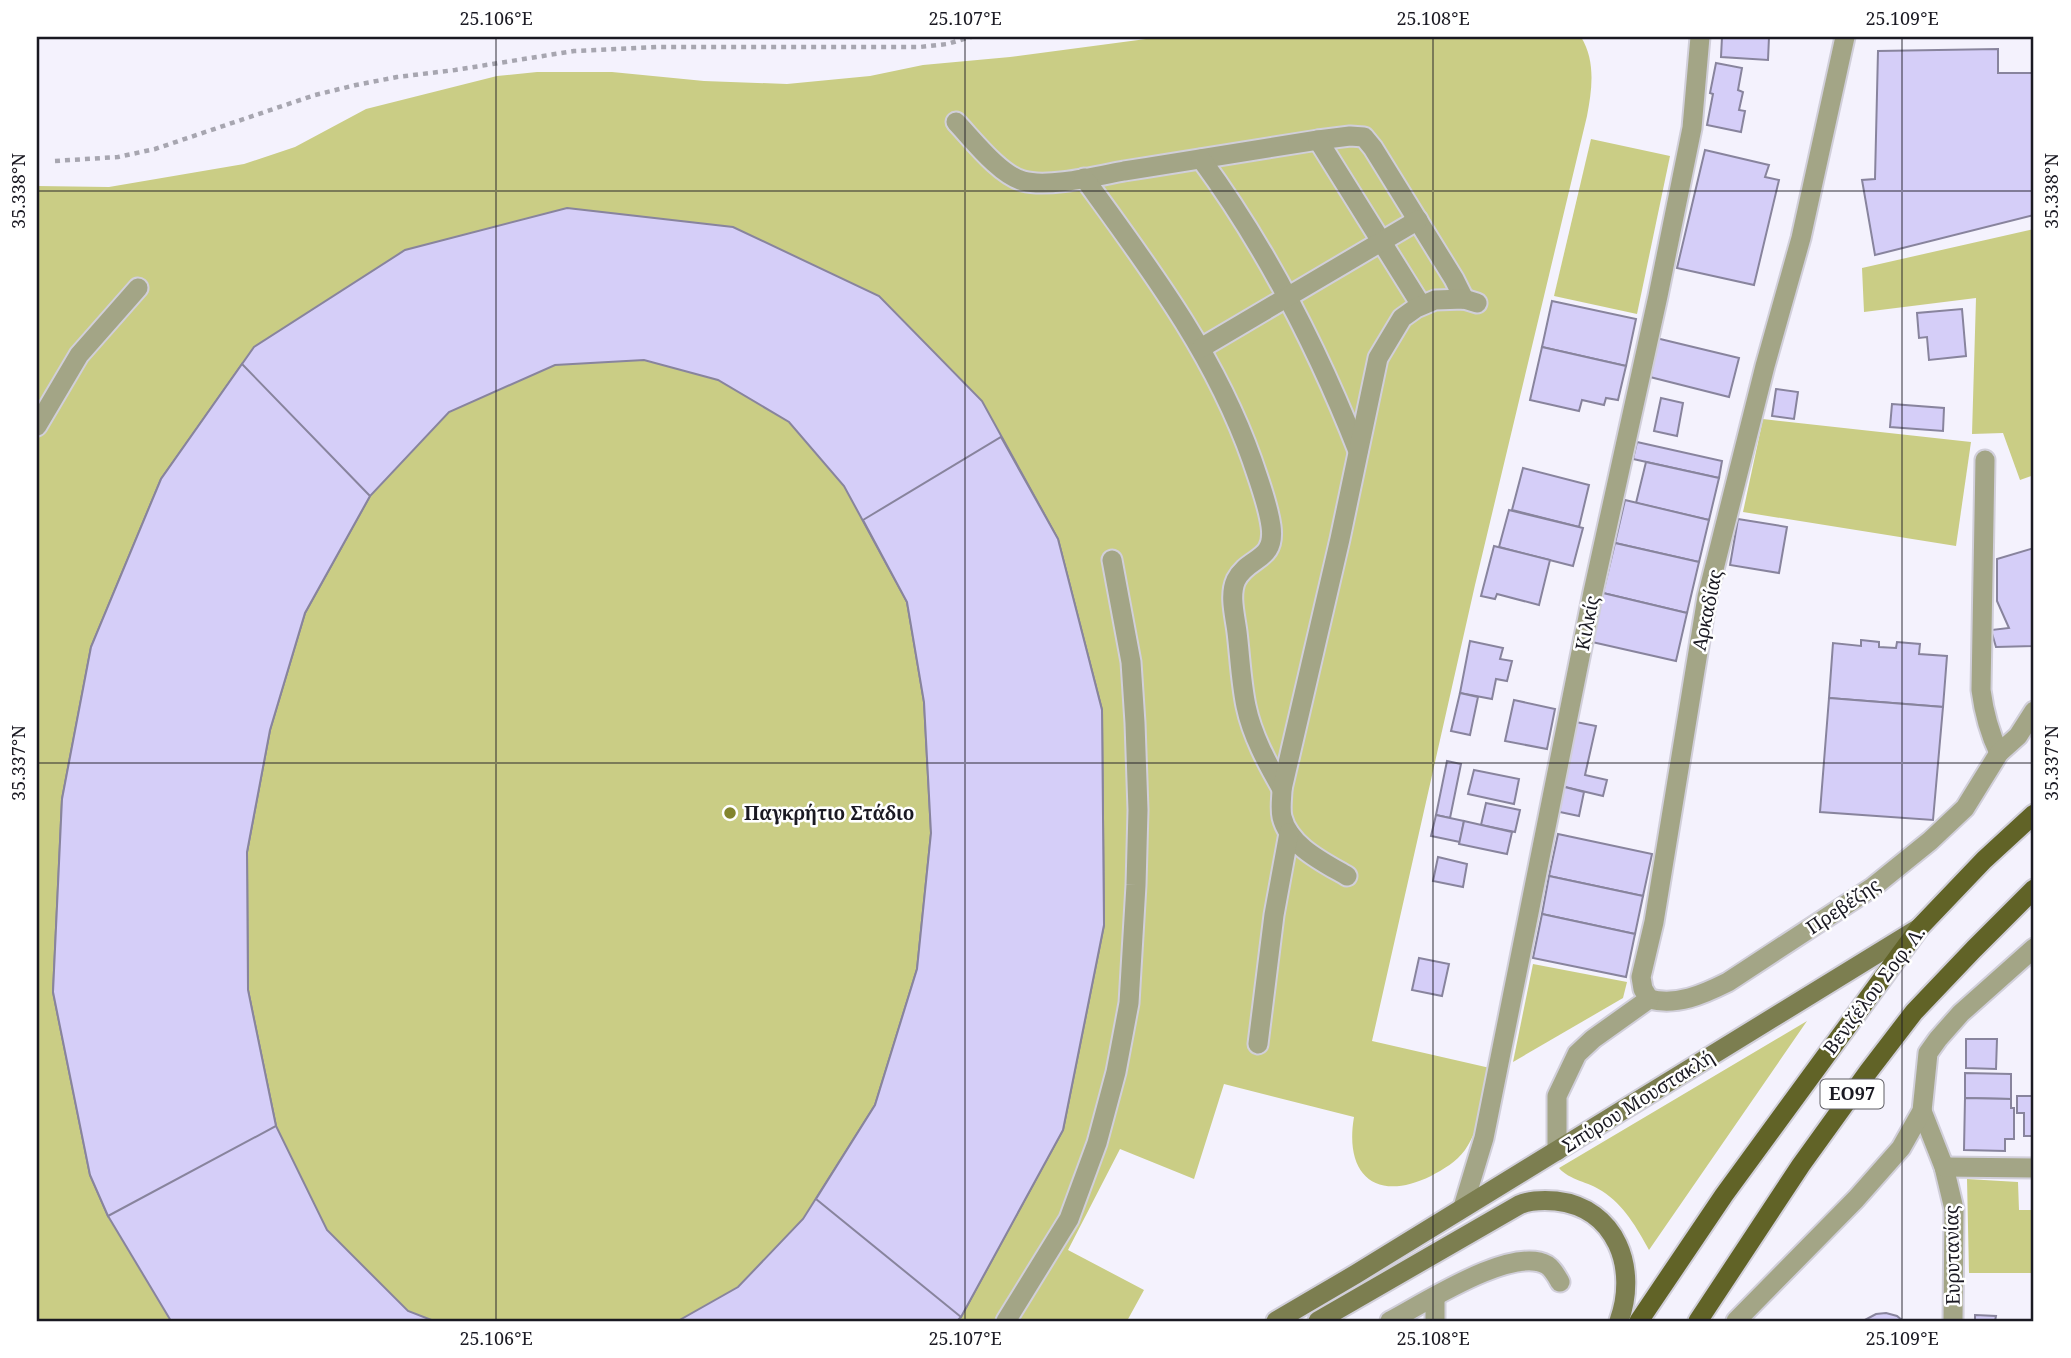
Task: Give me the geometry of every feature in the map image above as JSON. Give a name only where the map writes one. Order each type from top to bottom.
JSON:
[{"type":"main road","name":"Βενιζέλου Σοφ. Λ.","points":[[1639,1321],[1724,1195],[1920,927],[1984,860],[2034,814]]},
{"type":"main road","name":"ΕΟ97","points":[[1698,1321],[1801,1165],[1914,1012],[2034,889]]},
{"type":"main road","name":"Σπύρου Μουστακλή","points":[[1276,1321],[1920,927]]},
{"type":"main road","points":[[1318,1321],[1519,1205],[1536,1200],[1563,1202],[1577,1207],[1593,1216],[1610,1231],[1621,1251],[1626,1275],[1626,1299],[1619,1321]]},
{"type":"street","name":"Κιλκίς","points":[[1463,1207],[1484,1138],[1593,592],[1669,245],[1692,128],[1700,37]]},
{"type":"street","name":"Αρκαδίας","points":[[1649,999],[1643,989],[1641,977],[1654,922],[1707,597],[1765,366],[1801,238],[1845,37]]},
{"type":"street","points":[[956,122],[1013,177],[1041,183],[1318,140],[1364,137],[1454,279],[1471,301],[1435,300],[1421,306],[1402,318],[1378,358],[1282,789],[1282,816],[1289,833],[1311,854],[1347,876]]},
{"type":"street","points":[[1318,140],[1421,306]]},
{"type":"street","points":[[1201,159],[1249,228],[1288,297],[1317,352],[1358,451]]},
{"type":"street","points":[[1084,178],[1173,303],[1201,348],[1224,390],[1244,436],[1260,484],[1272,527],[1271,544],[1265,555],[1244,568],[1235,582],[1233,600],[1246,708],[1263,754],[1282,789]]},
{"type":"street","points":[[1201,348],[1418,220]]},
{"type":"street","points":[[37,426],[79,355],[138,288]]},
{"type":"street","points":[[1985,460],[1980,690],[1989,732],[1999,753]]},
{"type":"street","points":[[1006,1321],[1069,1219],[1097,1143],[1116,1072],[1129,1003],[1138,810],[1135,723],[1131,662],[1112,561]]},
{"type":"street","name":"Πρεβέζης","points":[[1649,999],[1675,1002],[1709,992],[1873,887],[1930,841],[1965,807],[1999,753],[2018,736],[2034,711]]},
{"type":"street","points":[[1258,1044],[1274,915],[1289,833]]},
{"type":"street","points":[[1736,1321],[1856,1199],[1901,1148],[1922,1111],[1928,1053],[1961,1013],[2034,948]]},
{"type":"street","points":[[1557,1151],[1557,1096],[1577,1054],[1593,1038],[1649,999]]},
{"type":"street","name":"Ευρυτανίας","points":[[1922,1111],[1944,1167],[1954,1209],[1953,1321]]},
{"type":"street","points":[[1944,1167],[2034,1168]]},
{"type":"street","points":[[1390,1321],[1497,1265],[1520,1260],[1545,1264],[1554,1271],[1560,1282]]},
{"type":"street","points":[[1435,1297],[1435,1321]]},
{"type":"path","points":[[55,161],[118,157],[155,149],[315,95],[356,85],[575,51],[671,47],[920,47],[947,44],[971,37]]},
{"type":"green space","name":"Παγκρήτιο Στάδιο","points":[[1161,37],[1581,37],[1589,56],[1591,86],[1587,116],[1475,585],[1372,1041],[1490,1068],[1478,1121],[1465,1150],[1441,1171],[1411,1184],[1380,1184],[1368,1178],[1359,1168],[1352,1137],[1354,1117],[1224,1084],[1194,1179],[1120,1149],[1068,1250],[1144,1290],[1127,1321],[37,1321],[37,186],[109,187],[244,164],[295,147],[366,109],[497,76],[537,72],[612,72],[704,81],[787,84],[870,76],[923,65],[1010,57]]},
{"type":"green space","points":[[1591,139],[1670,156],[1637,314],[1554,296]]},
{"type":"green space","points":[[2034,229],[2034,475],[2020,480],[2003,433],[1972,434],[1976,298],[1864,312],[1862,268]]},
{"type":"green space","points":[[1763,419],[1971,442],[1956,546],[1743,512]]},
{"type":"green space","points":[[1533,964],[1627,982],[1623,998],[1513,1062]]},
{"type":"green space","points":[[1807,1021],[1649,1250],[1635,1225],[1617,1203],[1602,1191],[1559,1168]]},
{"type":"green space","points":[[1967,1179],[2018,1182],[2019,1210],[2034,1210],[2034,1273],[1969,1273]]},
{"type":"building","points":[[1722,37],[1769,37],[1768,60],[1721,57]]},
{"type":"building","points":[[1998,49],[1998,73],[2034,73],[2034,215],[1875,255],[1862,180],[1875,179],[1878,51]]},
{"type":"building","points":[[1716,63],[1742,68],[1738,90],[1743,92],[1739,110],[1745,111],[1741,132],[1707,125]]},
{"type":"building","points":[[1705,150],[1769,165],[1765,177],[1779,180],[1754,285],[1677,268]]},
{"type":"building","points":[[567,208],[733,227],[879,296],[982,401],[1058,539],[1102,710],[1104,925],[1063,1130],[957,1321],[678,1321],[738,1287],[803,1219],[875,1105],[917,969],[931,833],[924,702],[907,602],[844,486],[789,422],[718,380],[644,360],[555,365],[449,412],[370,496],[305,613],[270,730],[247,852],[248,990],[276,1126],[327,1230],[408,1311],[434,1321],[171,1321],[108,1216],[90,1175],[53,992],[62,799],[91,647],[161,479],[254,347],[405,250]]},
{"type":"building","points":[[1552,301],[1636,319],[1626,366],[1542,347]]},
{"type":"building","points":[[1962,309],[1966,356],[1929,360],[1927,337],[1919,338],[1917,313]]},
{"type":"building","points":[[1656,338],[1739,358],[1729,397],[1646,376]]},
{"type":"building","points":[[1542,347],[1626,366],[1618,400],[1606,398],[1604,405],[1582,400],[1579,411],[1530,400]]},
{"type":"building","points":[[242,364],[370,496],[305,613],[270,730],[247,852],[248,990],[276,1126],[108,1216],[90,1175],[53,992],[62,799],[91,647],[161,479]]},
{"type":"building","points":[[1776,389],[1798,392],[1794,419],[1772,416]]},
{"type":"building","points":[[1661,398],[1683,403],[1677,436],[1654,431]]},
{"type":"building","points":[[1892,404],[1944,408],[1943,431],[1890,427]]},
{"type":"building","points":[[1001,437],[1058,539],[1102,710],[1104,925],[1063,1130],[961,1317],[816,1199],[875,1105],[917,969],[931,833],[924,702],[907,602],[863,520]]},
{"type":"building","points":[[1637,442],[1722,461],[1719,478],[1633,459]]},
{"type":"building","points":[[1646,462],[1719,478],[1709,520],[1636,503]]},
{"type":"building","points":[[1523,468],[1589,485],[1579,527],[1512,510]]},
{"type":"building","points":[[1625,500],[1709,520],[1699,562],[1615,543]]},
{"type":"building","points":[[1509,510],[1583,528],[1573,566],[1499,547]]},
{"type":"building","points":[[1738,519],[1787,527],[1779,573],[1730,565]]},
{"type":"building","points":[[1615,543],[1699,562],[1687,613],[1603,593]]},
{"type":"building","points":[[1494,546],[1550,560],[1539,605],[1497,594],[1495,599],[1481,596]]},
{"type":"building","points":[[2034,548],[2034,646],[1996,647],[1991,630],[2009,628],[1997,601],[1997,559]]},
{"type":"building","points":[[1603,593],[1687,613],[1676,661],[1592,642]]},
{"type":"building","points":[[1861,640],[1879,642],[1879,647],[1896,648],[1897,642],[1920,644],[1919,654],[1947,656],[1943,707],[1829,698],[1833,643],[1861,646]]},
{"type":"building","points":[[1470,641],[1503,648],[1500,659],[1512,661],[1507,681],[1496,679],[1492,699],[1460,693]]},
{"type":"building","points":[[1460,693],[1478,697],[1470,735],[1451,731]]},
{"type":"building","points":[[1829,698],[1943,707],[1933,820],[1820,812]]},
{"type":"building","points":[[1514,700],[1555,709],[1547,749],[1505,741]]},
{"type":"building","points":[[1576,722],[1596,726],[1585,775],[1607,780],[1603,796],[1561,786]]},
{"type":"building","points":[[1447,761],[1461,764],[1450,818],[1436,815]]},
{"type":"building","points":[[1474,770],[1519,779],[1514,804],[1468,794]]},
{"type":"building","points":[[1561,786],[1584,792],[1579,816],[1555,811]]},
{"type":"building","points":[[1486,803],[1520,810],[1515,832],[1481,825]]},
{"type":"building","points":[[1436,815],[1464,821],[1460,842],[1431,836]]},
{"type":"building","points":[[1464,821],[1512,832],[1507,854],[1459,844]]},
{"type":"building","points":[[1558,834],[1652,854],[1643,896],[1549,876]]},
{"type":"building","points":[[1438,857],[1467,864],[1463,887],[1433,881]]},
{"type":"building","points":[[1549,876],[1643,896],[1635,934],[1542,914]]},
{"type":"building","points":[[1542,914],[1635,934],[1626,977],[1533,958]]},
{"type":"building","points":[[1419,958],[1449,964],[1442,996],[1412,990]]},
{"type":"building","points":[[1966,1039],[1997,1039],[1996,1069],[1966,1068]]},
{"type":"building","points":[[1965,1073],[2011,1074],[2011,1099],[1965,1098]]},
{"type":"building","points":[[2017,1096],[2034,1096],[2034,1136],[2024,1136],[2024,1113],[2017,1113]]},
{"type":"building","points":[[1965,1098],[2011,1099],[2011,1108],[2014,1108],[2014,1139],[2005,1139],[2005,1151],[1964,1150]]},
{"type":"building","points":[[1886,1313],[1903,1321],[1863,1321],[1876,1314]]},
{"type":"building","points":[[1975,1315],[1996,1316],[1995,1321],[1975,1321]]},
{"type":"place","name":"Παγκρήτιο Στάδιο","points":[[730,813]]}]
